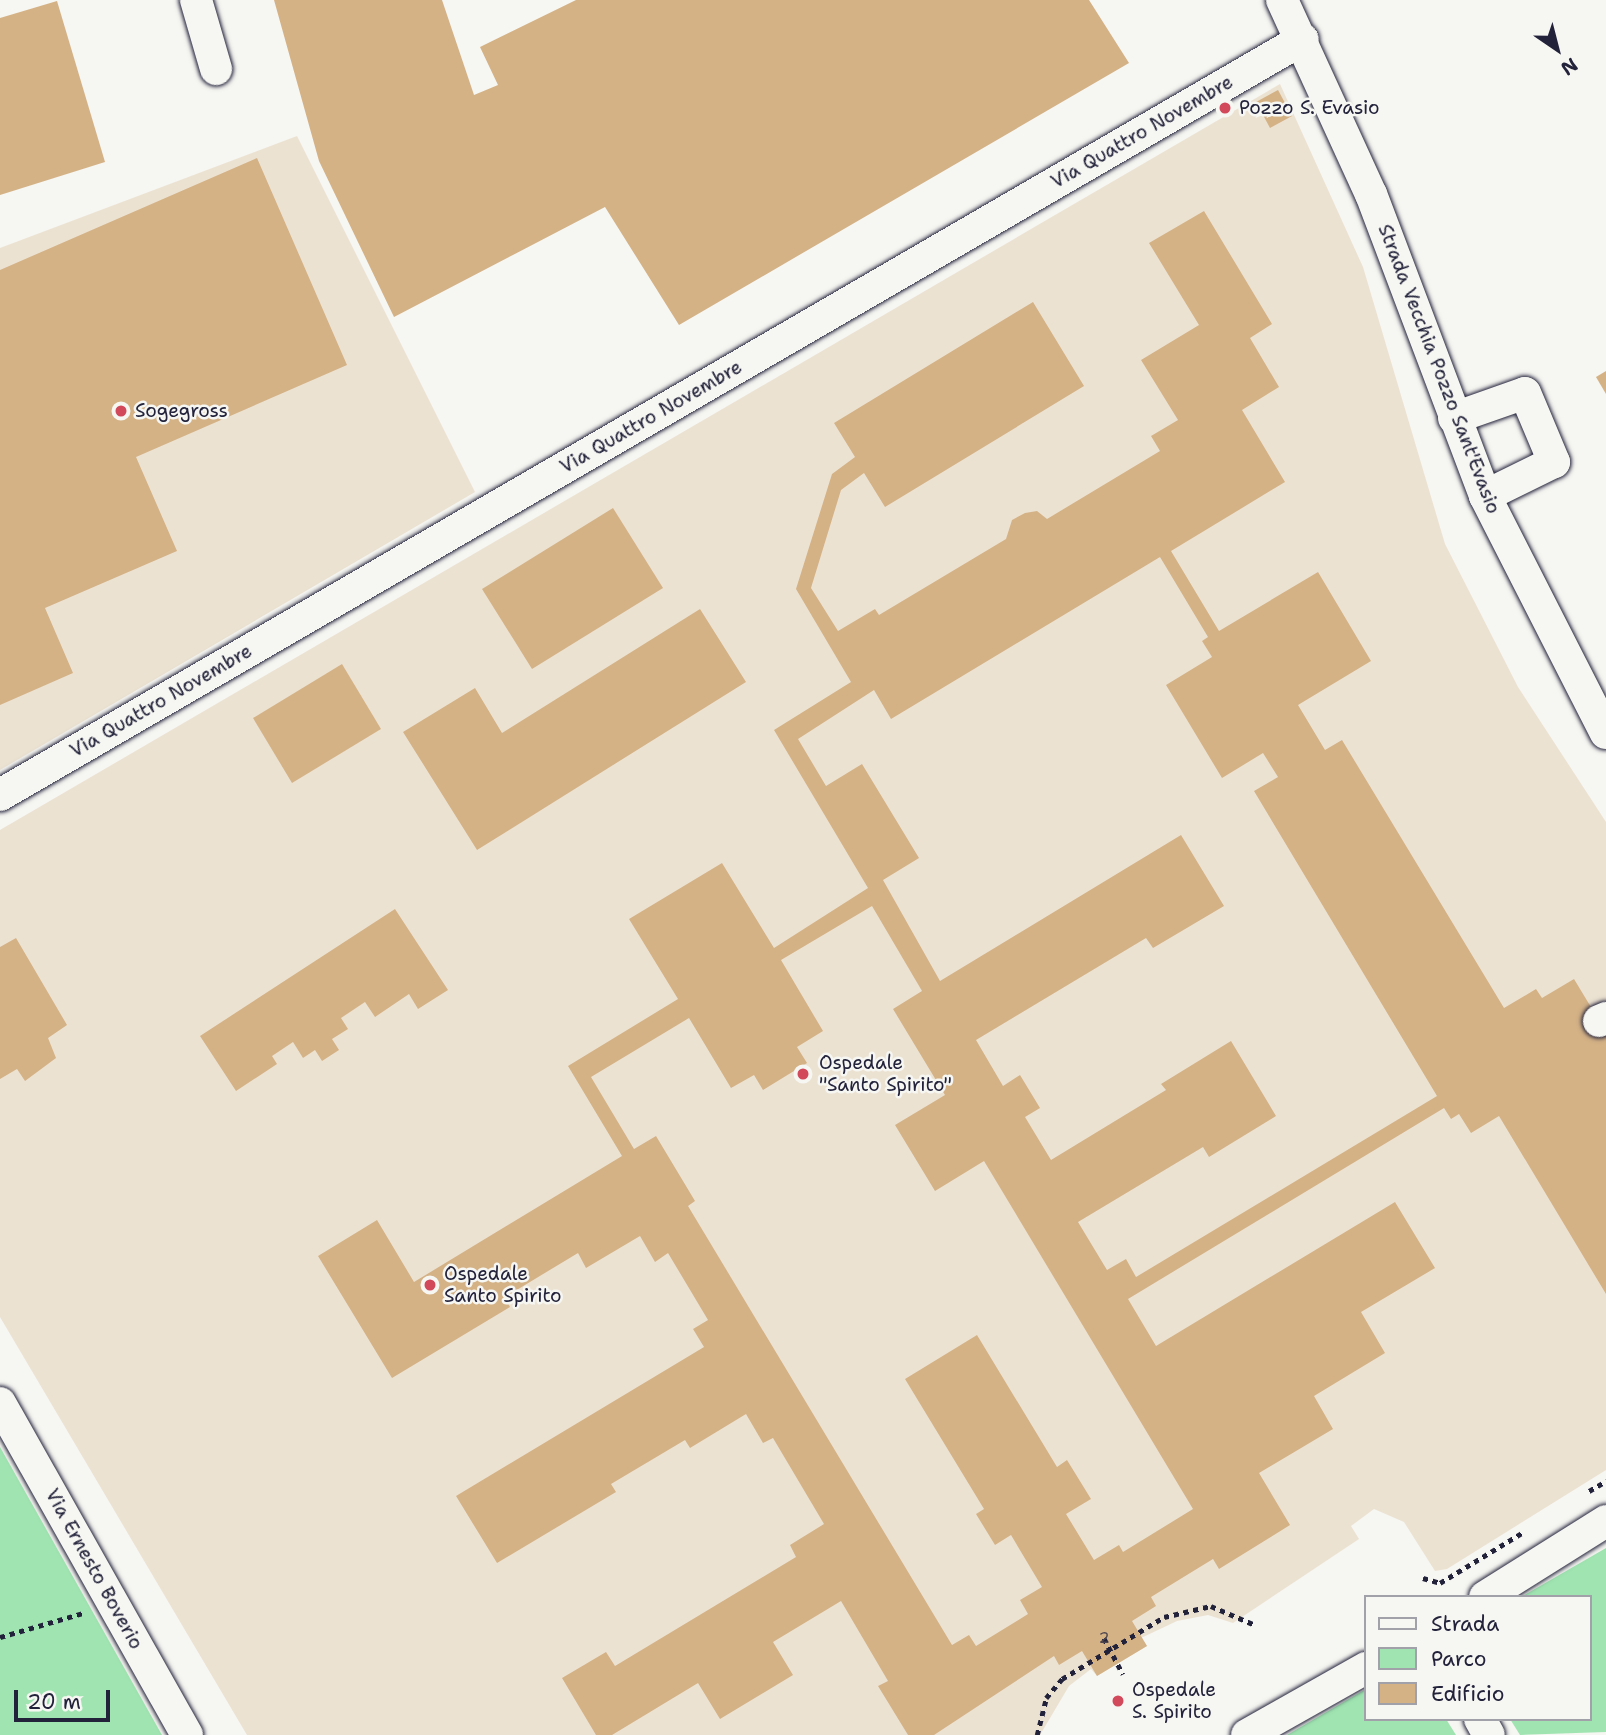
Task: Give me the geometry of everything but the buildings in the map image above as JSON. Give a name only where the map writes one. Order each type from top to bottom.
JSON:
[{"type":"street","points":[[196,0],[216,69]]},
{"type":"street","name":"Strada Vecchia Pozzo Sant'Evasio","points":[[1282,0],[1303,39],[1412,294],[1454,418],[1485,496],[1606,733]]},
{"type":"street","name":"Via Quattro Novembre","points":[[0,795],[1303,39]]},
{"type":"street","points":[[1454,418],[1525,393],[1554,462],[1485,496]]},
{"type":"street","name":"Via Ernesto Boverio","points":[[0,1403],[187,1735]]},
{"type":"street","points":[[1488,1595],[1606,1521]]},
{"type":"street","points":[[1247,1735],[1364,1669]]},
{"type":"path","points":[[1582,1495],[1606,1481]]},
{"type":"path","points":[[1423,1578],[1440,1583],[1535,1524]]},
{"type":"path","points":[[1037,1735],[1046,1698],[1062,1679],[1109,1650],[1190,1608],[1211,1606],[1253,1624]]},
{"type":"path","points":[[0,1637],[115,1607]]},
{"type":"path","points":[[1104,1638],[1124,1674]]},
{"type":"shaded area","name":"Ospedale \"Santo Spirito\"","points":[[1280,84],[1363,267],[1445,544],[1518,687],[1606,822],[1606,1470],[1447,1569],[1435,1571],[1404,1522],[1374,1509],[1351,1526],[1359,1539],[1233,1623],[1208,1615],[1177,1621],[1141,1638],[1147,1646],[1097,1676],[1091,1669],[1069,1686],[1040,1735],[247,1735],[0,1317],[0,830]]},
{"type":"shaded area","points":[[297,136],[475,492],[0,770],[0,248]]},
{"type":"green space","points":[[0,1447],[162,1735],[0,1735]]},
{"type":"green space","points":[[1606,1548],[1606,1732],[1520,1735],[1511,1721],[1592,1721],[1592,1595],[1524,1595]]},
{"type":"green space","points":[[1364,1690],[1364,1721],[1447,1721],[1456,1735],[1287,1735]]},
{"type":"place","name":"Pozzo S. Evasio","points":[[1225,108]]},
{"type":"place","name":"Sogegross","points":[[121,411]]},
{"type":"place","name":"Ospedale \"Santo Spirito\"","points":[[803,1074]]},
{"type":"place","name":"Ospedale Santo Spirito","points":[[430,1285]]},
{"type":"place","name":"Ospedale S. Spirito","points":[[1118,1701]]}]
